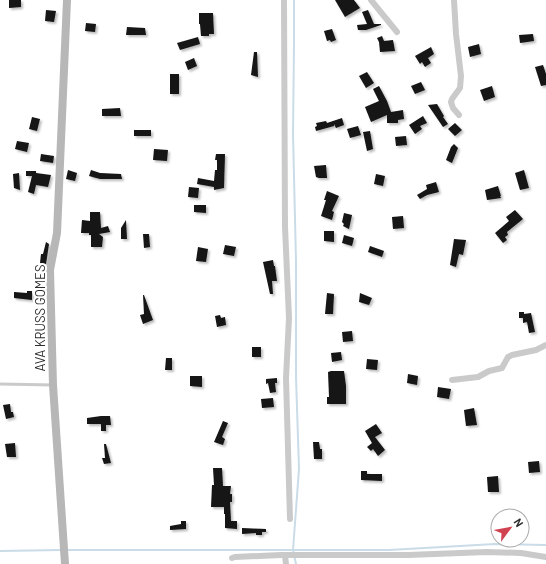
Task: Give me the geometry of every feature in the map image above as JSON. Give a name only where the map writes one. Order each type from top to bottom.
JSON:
[{"type":"street","name":"AVA KRUSS GOMES","points":[[65,564],[53,385],[50,270],[58,233],[67,0]]},
{"type":"street","points":[[284,0],[285,226],[289,318],[286,378],[290,519]]},
{"type":"street","points":[[371,0],[397,32]]},
{"type":"street","points":[[454,0],[461,76],[460,88],[451,102],[453,108],[459,115]]},
{"type":"street","points":[[452,380],[478,378],[489,371],[502,368],[508,357],[512,355],[536,350],[546,345]]},
{"type":"street","points":[[232,558],[487,552],[521,553],[546,557]]},
{"type":"street","points":[[285,556],[286,564]]},
{"type":"lane","points":[[0,384],[53,385]]},
{"type":"building","points":[[9,0],[21,0],[21,7],[9,8]]},
{"type":"building","points":[[335,0],[354,0],[360,8],[345,17]]},
{"type":"building","points":[[46,10],[56,11],[54,22],[45,21]]},
{"type":"building","points":[[368,10],[374,24],[381,25],[366,30],[358,30],[357,25],[367,24],[362,12]]},
{"type":"building","points":[[199,13],[213,13],[214,34],[209,34],[209,36],[201,36]]},
{"type":"building","points":[[86,23],[96,24],[95,32],[85,31]]},
{"type":"building","points":[[127,27],[145,28],[146,35],[126,35]]},
{"type":"building","points":[[332,29],[336,40],[331,42],[330,40],[327,41],[324,31]]},
{"type":"building","points":[[533,34],[534,41],[520,43],[519,35]]},
{"type":"building","points":[[382,36],[384,41],[393,40],[395,51],[380,52],[377,38]]},
{"type":"building","points":[[198,37],[200,44],[180,50],[177,43]]},
{"type":"building","points":[[479,44],[481,54],[470,57],[468,47]]},
{"type":"building","points":[[431,47],[434,54],[428,58],[431,63],[425,67],[422,62],[420,64],[415,56]]},
{"type":"building","points":[[254,52],[257,52],[258,77],[251,75]]},
{"type":"building","points":[[194,58],[197,66],[188,70],[185,62]]},
{"type":"building","points":[[543,65],[546,74],[546,85],[541,86],[535,67]]},
{"type":"building","points":[[367,72],[374,83],[366,88],[359,76]]},
{"type":"building","points":[[170,74],[179,74],[179,94],[170,94]]},
{"type":"building","points":[[421,82],[425,90],[415,94],[411,86]]},
{"type":"building","points":[[379,86],[391,112],[403,110],[404,119],[398,120],[398,123],[387,123],[387,115],[371,122],[365,107],[379,101],[373,89]]},
{"type":"building","points":[[492,86],[495,97],[484,101],[480,90]]},
{"type":"building","points":[[437,104],[448,124],[443,127],[428,105]]},
{"type":"building","points":[[120,108],[121,116],[102,116],[102,109]]},
{"type":"building","points":[[423,116],[427,123],[420,126],[422,129],[415,134],[409,125]]},
{"type":"building","points":[[32,117],[40,119],[37,131],[29,129]]},
{"type":"building","points":[[342,118],[344,125],[336,128],[334,124],[334,126],[316,131],[316,123],[326,121],[327,123]]},
{"type":"building","points":[[455,123],[462,130],[455,136],[448,129]]},
{"type":"building","points":[[358,126],[361,135],[350,138],[347,129]]},
{"type":"building","points":[[134,130],[151,130],[151,136],[134,136]]},
{"type":"building","points":[[370,131],[373,149],[367,151],[363,132]]},
{"type":"building","points":[[406,136],[407,145],[396,146],[395,137]]},
{"type":"building","points":[[17,141],[29,143],[27,152],[15,149]]},
{"type":"building","points":[[454,144],[458,148],[452,163],[446,160],[451,147]]},
{"type":"building","points":[[154,149],[168,150],[167,161],[153,160]]},
{"type":"building","points":[[41,154],[54,156],[53,163],[40,161]]},
{"type":"building","points":[[216,154],[225,154],[224,188],[214,190],[214,187],[197,184],[198,178],[214,181],[215,170],[217,170],[217,160],[215,160]]},
{"type":"building","points":[[326,165],[327,178],[316,177],[314,166]]},
{"type":"building","points":[[68,170],[77,173],[75,181],[66,179]]},
{"type":"building","points":[[91,170],[100,173],[121,174],[122,179],[100,179],[89,176]]},
{"type":"building","points":[[524,170],[529,188],[520,190],[515,173]]},
{"type":"building","points":[[26,171],[36,171],[36,173],[51,175],[48,187],[36,185],[34,194],[28,192],[32,176],[26,176]]},
{"type":"building","points":[[19,173],[20,190],[14,188],[13,174]]},
{"type":"building","points":[[376,174],[385,176],[383,186],[374,184]]},
{"type":"building","points":[[436,182],[439,192],[427,195],[420,199],[417,195],[427,189],[426,185]]},
{"type":"building","points":[[498,186],[501,198],[487,200],[485,190]]},
{"type":"building","points":[[189,187],[199,188],[198,198],[188,197]]},
{"type":"building","points":[[327,191],[339,196],[332,211],[334,212],[332,220],[321,216]]},
{"type":"building","points":[[194,205],[206,205],[206,213],[194,212]]},
{"type":"building","points":[[515,210],[523,219],[507,232],[508,235],[505,237],[507,240],[503,243],[495,233],[509,221],[506,217]]},
{"type":"building","points":[[90,212],[100,212],[101,228],[108,226],[110,232],[99,234],[103,237],[102,247],[91,247],[91,235],[89,235],[89,233],[81,233],[82,220],[90,221]]},
{"type":"building","points":[[344,213],[352,215],[349,229],[343,226],[344,224],[342,222]]},
{"type":"building","points":[[403,216],[404,228],[393,229],[392,217]]},
{"type":"building","points":[[126,220],[127,239],[121,239],[121,228]]},
{"type":"building","points":[[324,231],[334,231],[334,242],[324,241]]},
{"type":"building","points":[[143,234],[149,234],[150,247],[144,248]]},
{"type":"building","points":[[344,235],[354,238],[352,246],[342,243]]},
{"type":"building","points":[[454,239],[466,240],[463,255],[459,254],[456,267],[450,265]]},
{"type":"building","points":[[46,242],[49,244],[46,264],[40,263],[41,254],[43,254]]},
{"type":"building","points":[[225,245],[236,247],[234,256],[223,254]]},
{"type":"building","points":[[370,246],[384,251],[382,257],[368,252]]},
{"type":"building","points":[[198,247],[208,249],[206,262],[196,261]]},
{"type":"building","points":[[273,260],[277,281],[272,281],[273,294],[270,294],[263,262]]},
{"type":"building","points":[[27,291],[32,291],[32,300],[14,298],[14,292],[27,293]]},
{"type":"building","points":[[327,293],[334,294],[333,314],[325,314]]},
{"type":"building","points":[[360,293],[372,298],[369,305],[359,302]]},
{"type":"building","points":[[143,295],[153,320],[143,324],[140,315],[144,314]]},
{"type":"building","points":[[519,312],[524,312],[524,314],[531,313],[535,332],[529,333],[527,322],[523,323],[523,318],[519,318]]},
{"type":"building","points":[[220,315],[221,318],[225,317],[226,325],[217,327],[215,316]]},
{"type":"building","points":[[352,331],[353,341],[343,342],[342,332]]},
{"type":"building","points":[[252,347],[261,347],[261,357],[252,357]]},
{"type":"building","points":[[341,352],[342,360],[332,362],[331,353]]},
{"type":"building","points":[[166,358],[172,358],[172,370],[165,370]]},
{"type":"building","points":[[367,359],[378,360],[377,370],[366,369]]},
{"type":"building","points":[[344,371],[346,404],[327,404],[327,397],[329,397],[328,372]]},
{"type":"building","points":[[408,374],[418,376],[417,385],[407,383]]},
{"type":"building","points":[[190,376],[202,376],[202,387],[190,386]]},
{"type":"building","points":[[277,378],[277,383],[275,383],[276,392],[270,393],[268,383],[266,384],[266,379]]},
{"type":"building","points":[[438,387],[451,389],[449,399],[437,397]]},
{"type":"building","points":[[273,398],[274,407],[262,408],[261,399]]},
{"type":"building","points":[[10,404],[11,412],[13,412],[14,417],[6,419],[3,405]]},
{"type":"building","points":[[474,408],[477,425],[466,426],[464,410]]},
{"type":"building","points":[[110,416],[111,425],[106,425],[106,431],[101,431],[101,424],[87,424],[87,418]]},
{"type":"building","points":[[223,421],[228,423],[222,437],[225,439],[223,445],[214,442]]},
{"type":"building","points":[[376,424],[382,433],[375,437],[385,450],[378,456],[373,449],[371,451],[367,447],[372,443],[365,431]]},
{"type":"building","points":[[313,442],[319,442],[320,449],[322,449],[322,459],[314,459]]},
{"type":"building","points":[[15,443],[16,457],[7,457],[5,444]]},
{"type":"building","points":[[104,444],[106,444],[111,463],[104,464],[102,458],[105,458]]},
{"type":"building","points":[[539,461],[540,472],[529,473],[528,462]]},
{"type":"building","points":[[213,468],[222,468],[223,486],[231,486],[231,521],[237,521],[237,529],[225,528],[224,507],[211,507],[212,485],[214,485]]},
{"type":"building","points":[[361,471],[367,471],[367,474],[382,474],[382,481],[361,480]]},
{"type":"building","points":[[498,476],[499,492],[488,492],[487,477]]},
{"type":"building","points":[[181,521],[186,521],[186,529],[170,530],[170,526],[181,524]]},
{"type":"building","points":[[242,528],[266,529],[266,532],[262,532],[262,535],[256,535],[256,533],[242,534]]},
{"type":"waterway","points":[[294,0],[293,134],[296,261],[296,377],[299,469],[293,550],[296,564]]},
{"type":"waterway","points":[[65,550],[389,550],[495,544],[546,545]]},
{"type":"waterway","points":[[0,551],[61,550]]}]
